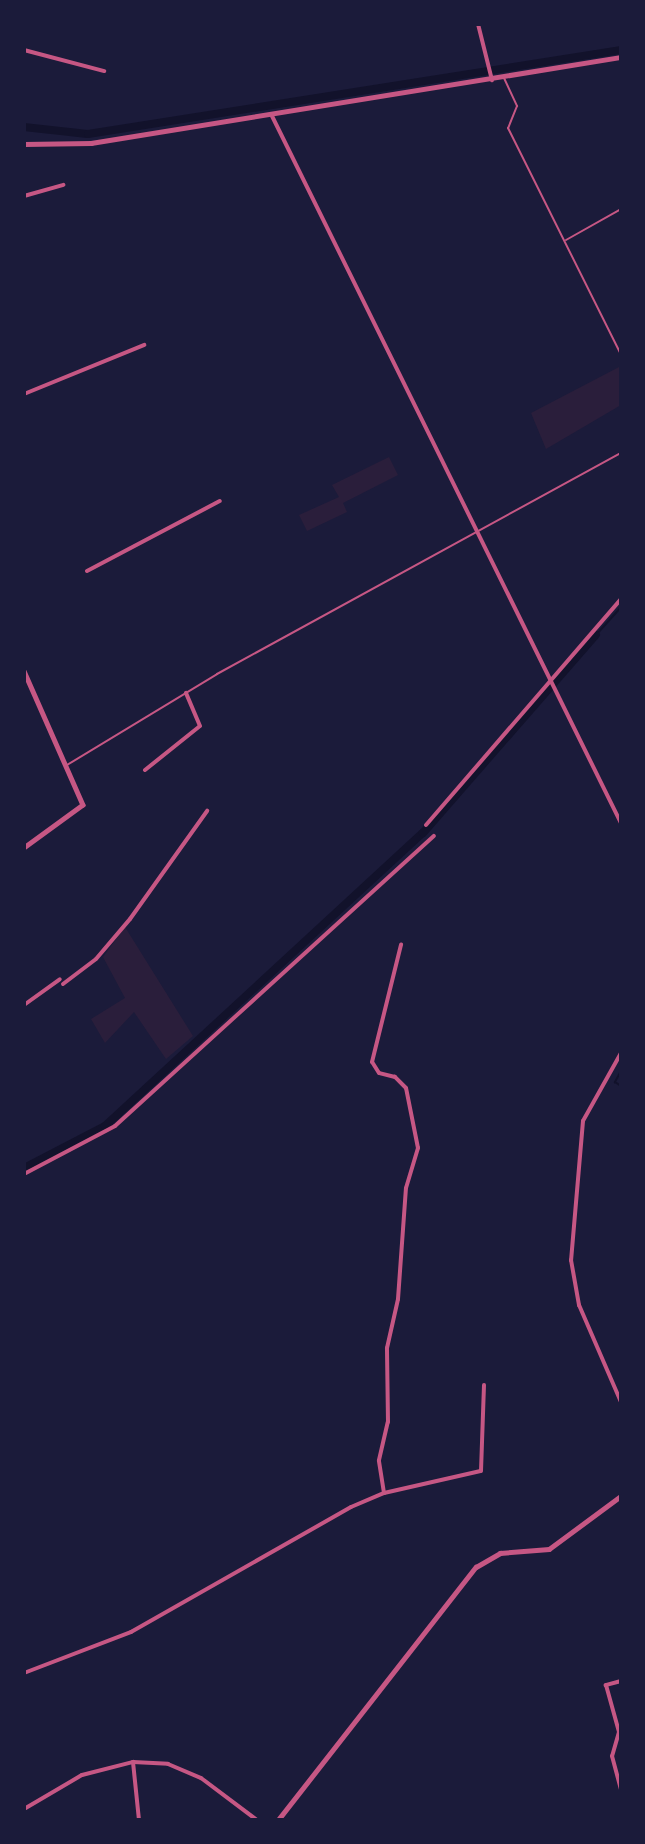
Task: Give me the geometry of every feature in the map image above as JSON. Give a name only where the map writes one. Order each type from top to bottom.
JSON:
[{"type":"street","points":[[478,24],[491,80]]},
{"type":"street","points":[[24,50],[104,71]]},
{"type":"street","points":[[24,144],[91,143],[272,116],[621,57]]},
{"type":"street","points":[[272,116],[621,823]]},
{"type":"street","points":[[24,196],[63,185]]},
{"type":"street","points":[[24,394],[144,345]]},
{"type":"street","points":[[87,571],[220,501]]},
{"type":"street","points":[[426,825],[621,599]]},
{"type":"street","points":[[24,670],[83,805],[24,848]]},
{"type":"street","points":[[145,770],[200,726],[186,693]]},
{"type":"street","points":[[63,984],[96,959],[130,919],[207,811]]},
{"type":"street","points":[[24,1174],[115,1125],[434,836]]},
{"type":"street","points":[[384,1492],[379,1460],[388,1422],[387,1348],[398,1299],[406,1188],[418,1148],[406,1088],[401,1080],[379,1073],[372,1062],[401,945]]},
{"type":"street","points":[[24,1005],[60,979]]},
{"type":"street","points":[[621,1053],[583,1121],[571,1260],[579,1305],[621,1402]]},
{"type":"street","points":[[24,1673],[131,1632],[384,1492],[482,1471],[484,1385]]},
{"type":"street","points":[[278,1820],[476,1567],[500,1553],[549,1549],[621,1496]]},
{"type":"street","points":[[621,1681],[606,1685],[619,1732],[612,1755],[621,1790]]},
{"type":"street","points":[[24,1809],[82,1775],[133,1762],[168,1764],[201,1778],[257,1820]]},
{"type":"street","points":[[133,1762],[139,1820]]},
{"type":"lane","points":[[504,78],[517,106],[508,128],[621,356]]},
{"type":"lane","points":[[565,240],[621,209]]},
{"type":"lane","points":[[67,765],[186,693],[621,453]]},
{"type":"shaded area","points":[[621,366],[621,405],[546,449],[531,413]]},
{"type":"shaded area","points":[[389,457],[398,475],[343,503],[347,512],[307,531],[299,515],[339,497],[332,485]]},
{"type":"shaded area","points":[[125,927],[193,1036],[166,1059],[134,1012],[105,1043],[91,1019],[125,998],[103,957]]},
{"type":"waterway","points":[[24,127],[88,134],[621,50]]},
{"type":"waterway","points":[[596,635],[621,607]]},
{"type":"waterway","points":[[24,1168],[105,1126],[423,833],[596,635]]},
{"type":"waterway","points":[[621,1071],[615,1082],[621,1086]]}]
